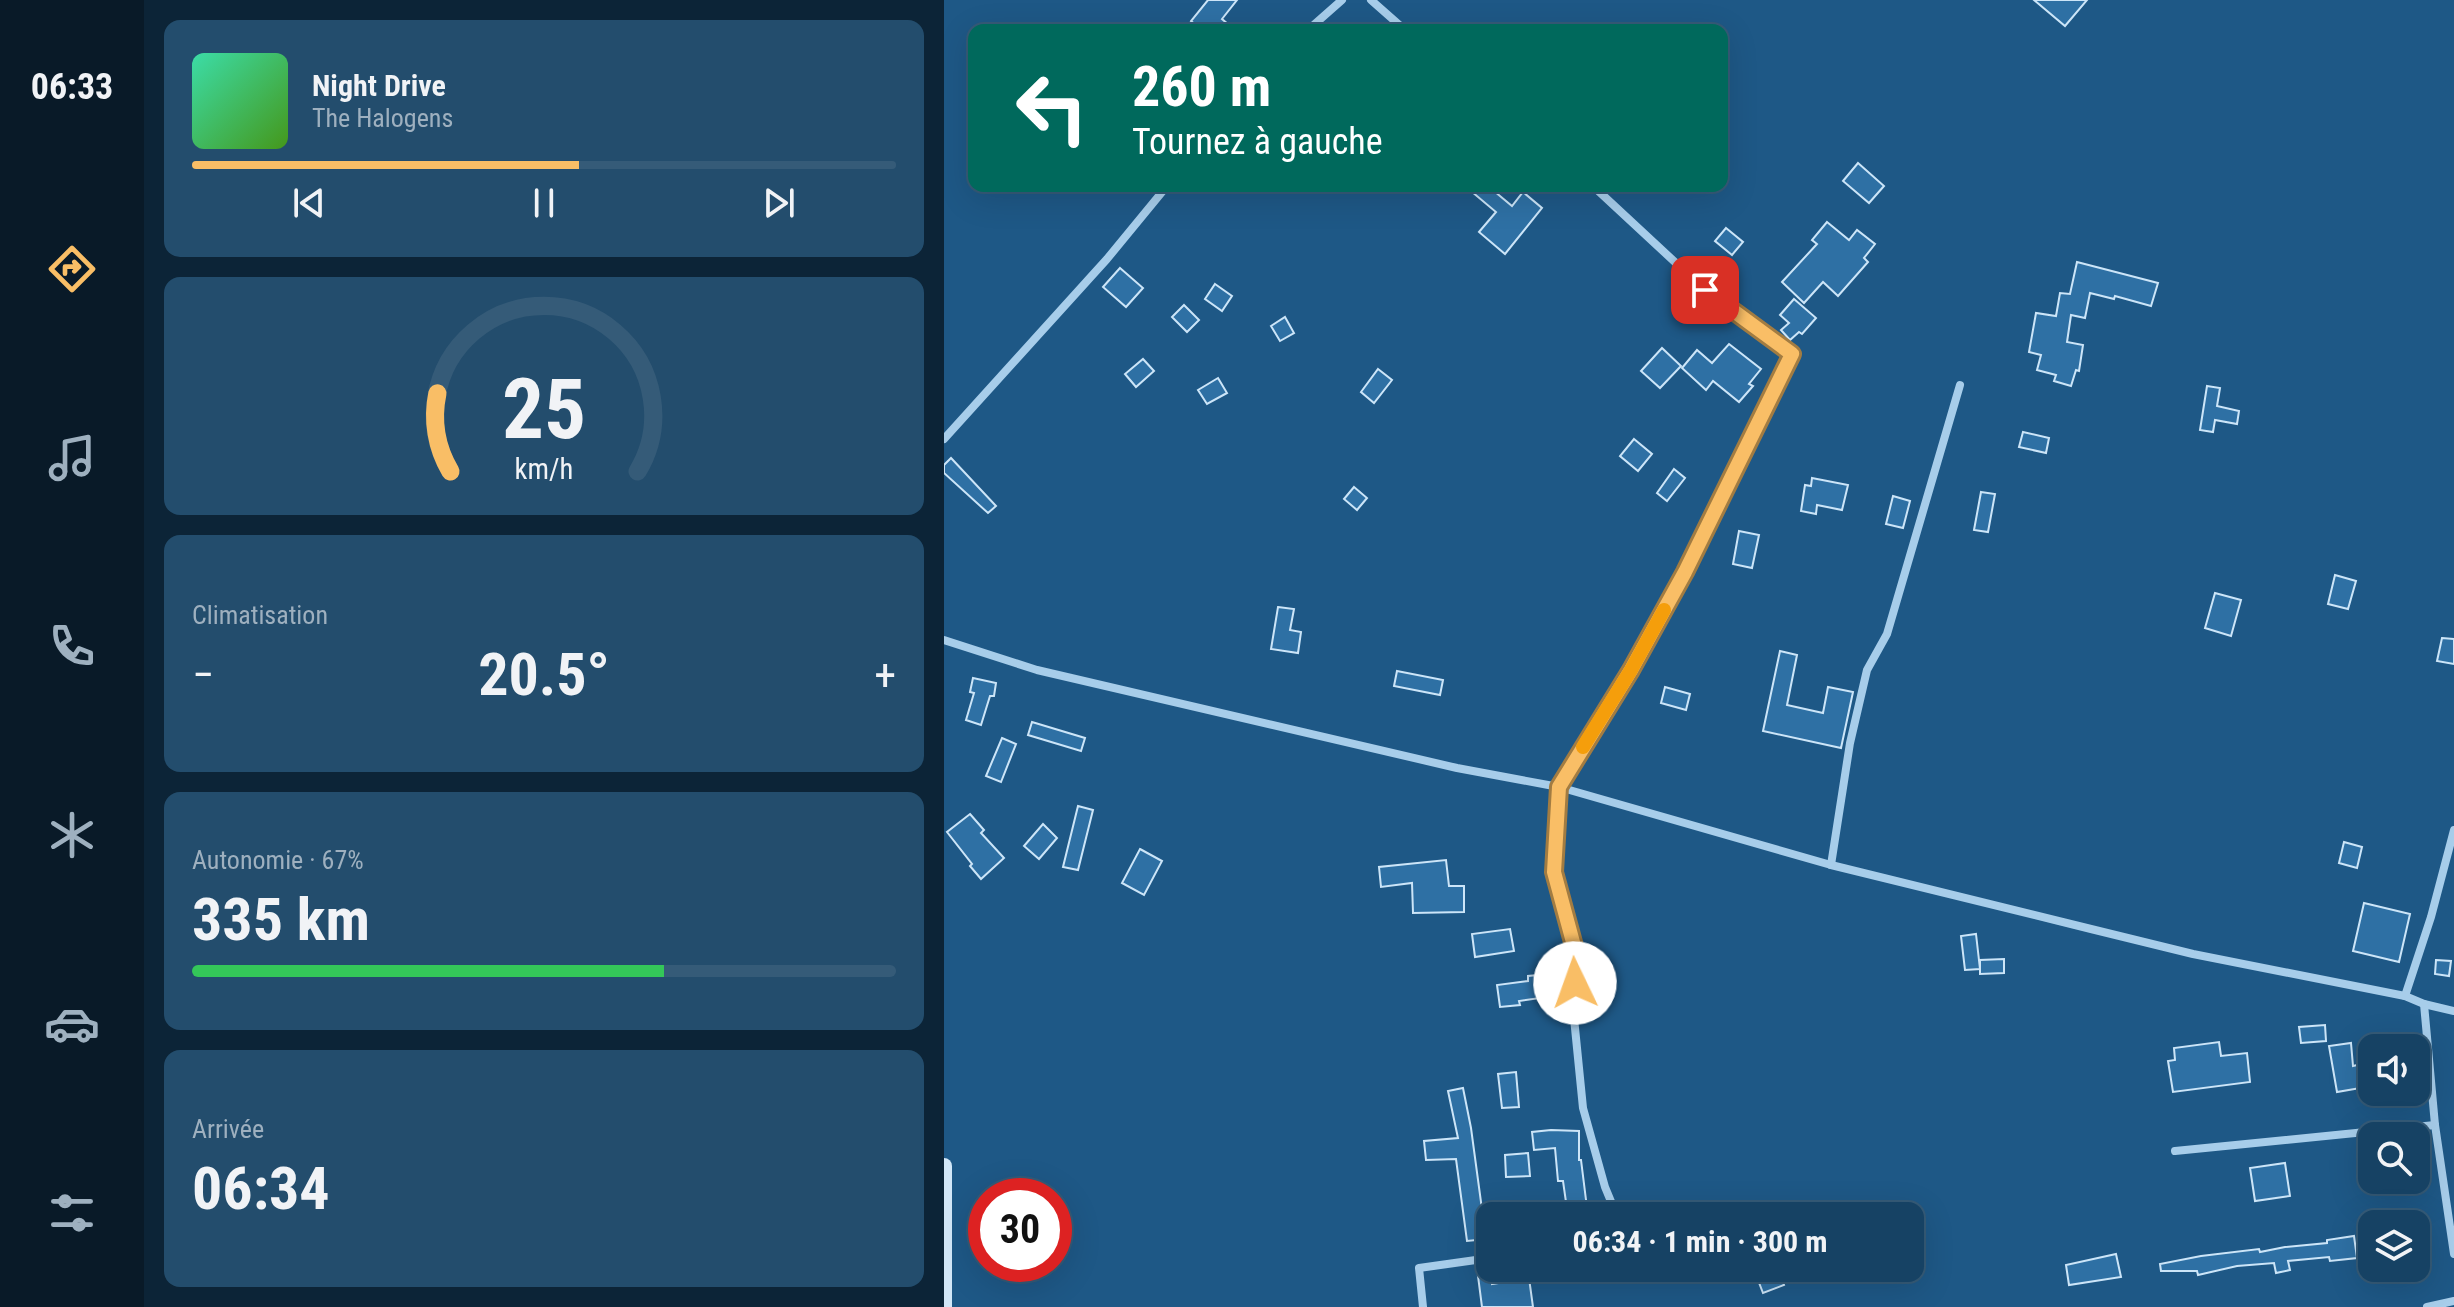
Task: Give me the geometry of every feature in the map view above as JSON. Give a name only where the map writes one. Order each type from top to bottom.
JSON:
[{"type":"main road","points":[[944,1166],[944,1307]]},
{"type":"street","points":[[1315,24],[1342,0]]},
{"type":"street","points":[[1371,0],[1398,24]]},
{"type":"street","points":[[944,439],[1107,259],[1162,192]]},
{"type":"street","points":[[1599,192],[1705,290],[1792,354],[1685,572],[1631,670],[1559,787],[1554,872],[1577,957],[1573,1008],[1583,1108],[1611,1202]]},
{"type":"street","points":[[1831,865],[1850,743],[1867,670],[1887,634],[1960,385]]},
{"type":"street","points":[[944,640],[1037,670],[1457,768],[1559,787],[1831,865],[2193,954],[2405,996],[2454,1011]]},
{"type":"street","points":[[2405,996],[2431,917],[2454,830]]},
{"type":"street","points":[[2424,1004],[2435,1125],[2454,1254]]},
{"type":"street","points":[[2175,1151],[2435,1125]]},
{"type":"street","points":[[2443,1169],[2454,1170]]},
{"type":"street","points":[[1423,1307],[1419,1268],[1476,1260]]},
{"type":"street","points":[[2427,1307],[2454,1301]]},
{"type":"building","points":[[1208,0],[1237,0],[1222,19],[1228,24],[1195,24],[1191,21]]},
{"type":"building","points":[[2034,0],[2087,0],[2065,26]]},
{"type":"building","points":[[1858,163],[1884,186],[1869,203],[1843,181]]},
{"type":"building","points":[[1472,192],[1495,192],[1512,206],[1523,192],[1542,208],[1505,254],[1479,232],[1496,212]]},
{"type":"building","points":[[1827,222],[1849,240],[1857,230],[1875,244],[1864,258],[1868,262],[1838,296],[1823,282],[1804,303],[1782,282],[1817,244],[1812,240]]},
{"type":"building","points":[[1726,228],[1743,242],[1732,255],[1715,241]]},
{"type":"building","points":[[2077,262],[2158,283],[2151,306],[2090,293],[2085,318],[2071,315],[2067,342],[2083,345],[2079,371],[2076,370],[2071,386],[2054,381],[2056,375],[2037,370],[2041,355],[2029,352],[2036,313],[2056,316],[2060,293],[2070,294]]},
{"type":"building","points":[[1120,268],[1143,288],[1126,307],[1103,287]]},
{"type":"building","points":[[1215,284],[1232,296],[1222,311],[1205,299]]},
{"type":"building","points":[[1794,299],[1816,318],[1802,334],[1799,332],[1790,340],[1781,330],[1789,323],[1780,315]]},
{"type":"building","points":[[1184,305],[1199,320],[1187,332],[1172,317]]},
{"type":"building","points":[[1285,317],[1294,333],[1280,341],[1271,326]]},
{"type":"building","points":[[1729,344],[1761,369],[1749,384],[1753,386],[1739,402],[1713,381],[1706,390],[1682,368],[1697,350],[1712,363]]},
{"type":"building","points":[[1662,348],[1681,366],[1660,388],[1641,371]]},
{"type":"building","points":[[1143,359],[1154,371],[1136,387],[1125,374]]},
{"type":"building","points":[[1378,369],[1392,380],[1374,403],[1361,392]]},
{"type":"building","points":[[1218,378],[1227,393],[1207,404],[1198,390]]},
{"type":"building","points":[[2207,386],[2220,388],[2217,406],[2239,411],[2237,424],[2215,420],[2213,432],[2200,430]]},
{"type":"building","points":[[2023,432],[2049,438],[2046,453],[2019,447]]},
{"type":"building","points":[[1634,439],[1652,454],[1638,471],[1620,456]]},
{"type":"building","points":[[951,458],[996,506],[988,513],[944,473],[944,465]]},
{"type":"building","points":[[1674,469],[1685,478],[1667,501],[1657,493]]},
{"type":"building","points":[[1812,478],[1848,485],[1842,510],[1817,505],[1816,514],[1801,511],[1805,485],[1811,486]]},
{"type":"building","points":[[1354,487],[1367,498],[1357,510],[1344,499]]},
{"type":"building","points":[[1981,492],[1995,494],[1988,532],[1974,530]]},
{"type":"building","points":[[1893,496],[1910,501],[1903,528],[1886,524]]},
{"type":"building","points":[[1739,531],[1759,535],[1752,568],[1733,564]]},
{"type":"building","points":[[2335,575],[2356,581],[2348,609],[2328,604]]},
{"type":"building","points":[[2215,593],[2241,600],[2231,636],[2205,628]]},
{"type":"building","points":[[1278,607],[1294,609],[1290,630],[1301,632],[1298,653],[1271,649]]},
{"type":"building","points":[[2442,638],[2454,639],[2454,664],[2437,661]]},
{"type":"building","points":[[1780,651],[1797,655],[1787,705],[1823,713],[1828,687],[1853,692],[1841,748],[1763,731]]},
{"type":"building","points":[[1397,671],[1443,680],[1440,695],[1394,686]]},
{"type":"building","points":[[973,678],[996,683],[994,696],[990,696],[981,725],[966,720],[974,693],[970,692]]},
{"type":"building","points":[[1665,687],[1690,694],[1686,710],[1661,703]]},
{"type":"building","points":[[1032,722],[1085,738],[1081,751],[1028,735]]},
{"type":"building","points":[[1002,738],[1016,744],[1001,782],[986,776]]},
{"type":"building","points":[[1078,806],[1093,810],[1078,870],[1063,867]]},
{"type":"building","points":[[970,814],[984,830],[981,833],[1004,858],[981,879],[947,832]]},
{"type":"building","points":[[1043,824],[1057,838],[1039,859],[1024,846]]},
{"type":"building","points":[[2344,842],[2362,847],[2357,868],[2339,863]]},
{"type":"building","points":[[1140,849],[1162,861],[1144,895],[1122,883]]},
{"type":"building","points":[[1446,860],[1449,886],[1464,886],[1464,912],[1413,913],[1412,883],[1381,887],[1379,867]]},
{"type":"building","points":[[2364,903],[2410,914],[2399,962],[2353,951]]},
{"type":"building","points":[[1510,929],[1514,951],[1475,957],[1472,934]]},
{"type":"building","points":[[1976,934],[1980,969],[1965,970],[1961,936]]},
{"type":"building","points":[[2004,959],[2004,973],[1980,974],[1980,960]]},
{"type":"building","points":[[2436,960],[2451,961],[2449,976],[2435,974]]},
{"type":"building","points":[[1560,973],[1562,995],[1500,1007],[1497,985],[1528,981],[1528,976]]},
{"type":"building","points":[[2325,1025],[2326,1041],[2301,1043],[2299,1027]]},
{"type":"building","points":[[2219,1042],[2221,1056],[2247,1053],[2250,1082],[2173,1092],[2168,1061],[2175,1060],[2174,1048]]},
{"type":"building","points":[[2351,1043],[2353,1066],[2358,1065],[2358,1088],[2337,1092],[2329,1046]]},
{"type":"building","points":[[1516,1072],[1519,1107],[1502,1108],[1498,1074]]},
{"type":"building","points":[[1463,1088],[1471,1128],[1481,1202],[1476,1202],[1476,1240],[1467,1241],[1456,1159],[1426,1160],[1424,1141],[1458,1138],[1448,1091]]},
{"type":"building","points":[[1579,1131],[1579,1160],[1586,1202],[1566,1202],[1563,1181],[1558,1181],[1555,1148],[1534,1150],[1532,1132]]},
{"type":"building","points":[[1528,1153],[1530,1176],[1506,1177],[1505,1155]]},
{"type":"building","points":[[2285,1163],[2290,1196],[2255,1201],[2250,1168]]},
{"type":"building","points":[[2354,1236],[2357,1258],[2288,1261],[2290,1270],[2276,1273],[2274,1263],[2237,1266],[2198,1275],[2197,1271],[2161,1271],[2160,1264],[2201,1256],[2259,1249],[2260,1252]]},
{"type":"building","points":[[2116,1254],[2121,1277],[2069,1285],[2066,1265]]},
{"type":"building","points":[[1479,1282],[1530,1282],[1533,1307],[1482,1307]]},
{"type":"building","points":[[1759,1282],[1783,1282],[1784,1285],[1763,1293]]},
{"type":"slow traffic","points":[[1583,747],[1664,610]]},
{"type":"route","points":[[1575,983],[1577,957],[1554,872],[1559,787],[1631,670],[1685,572],[1792,354],[1705,290]]}]
